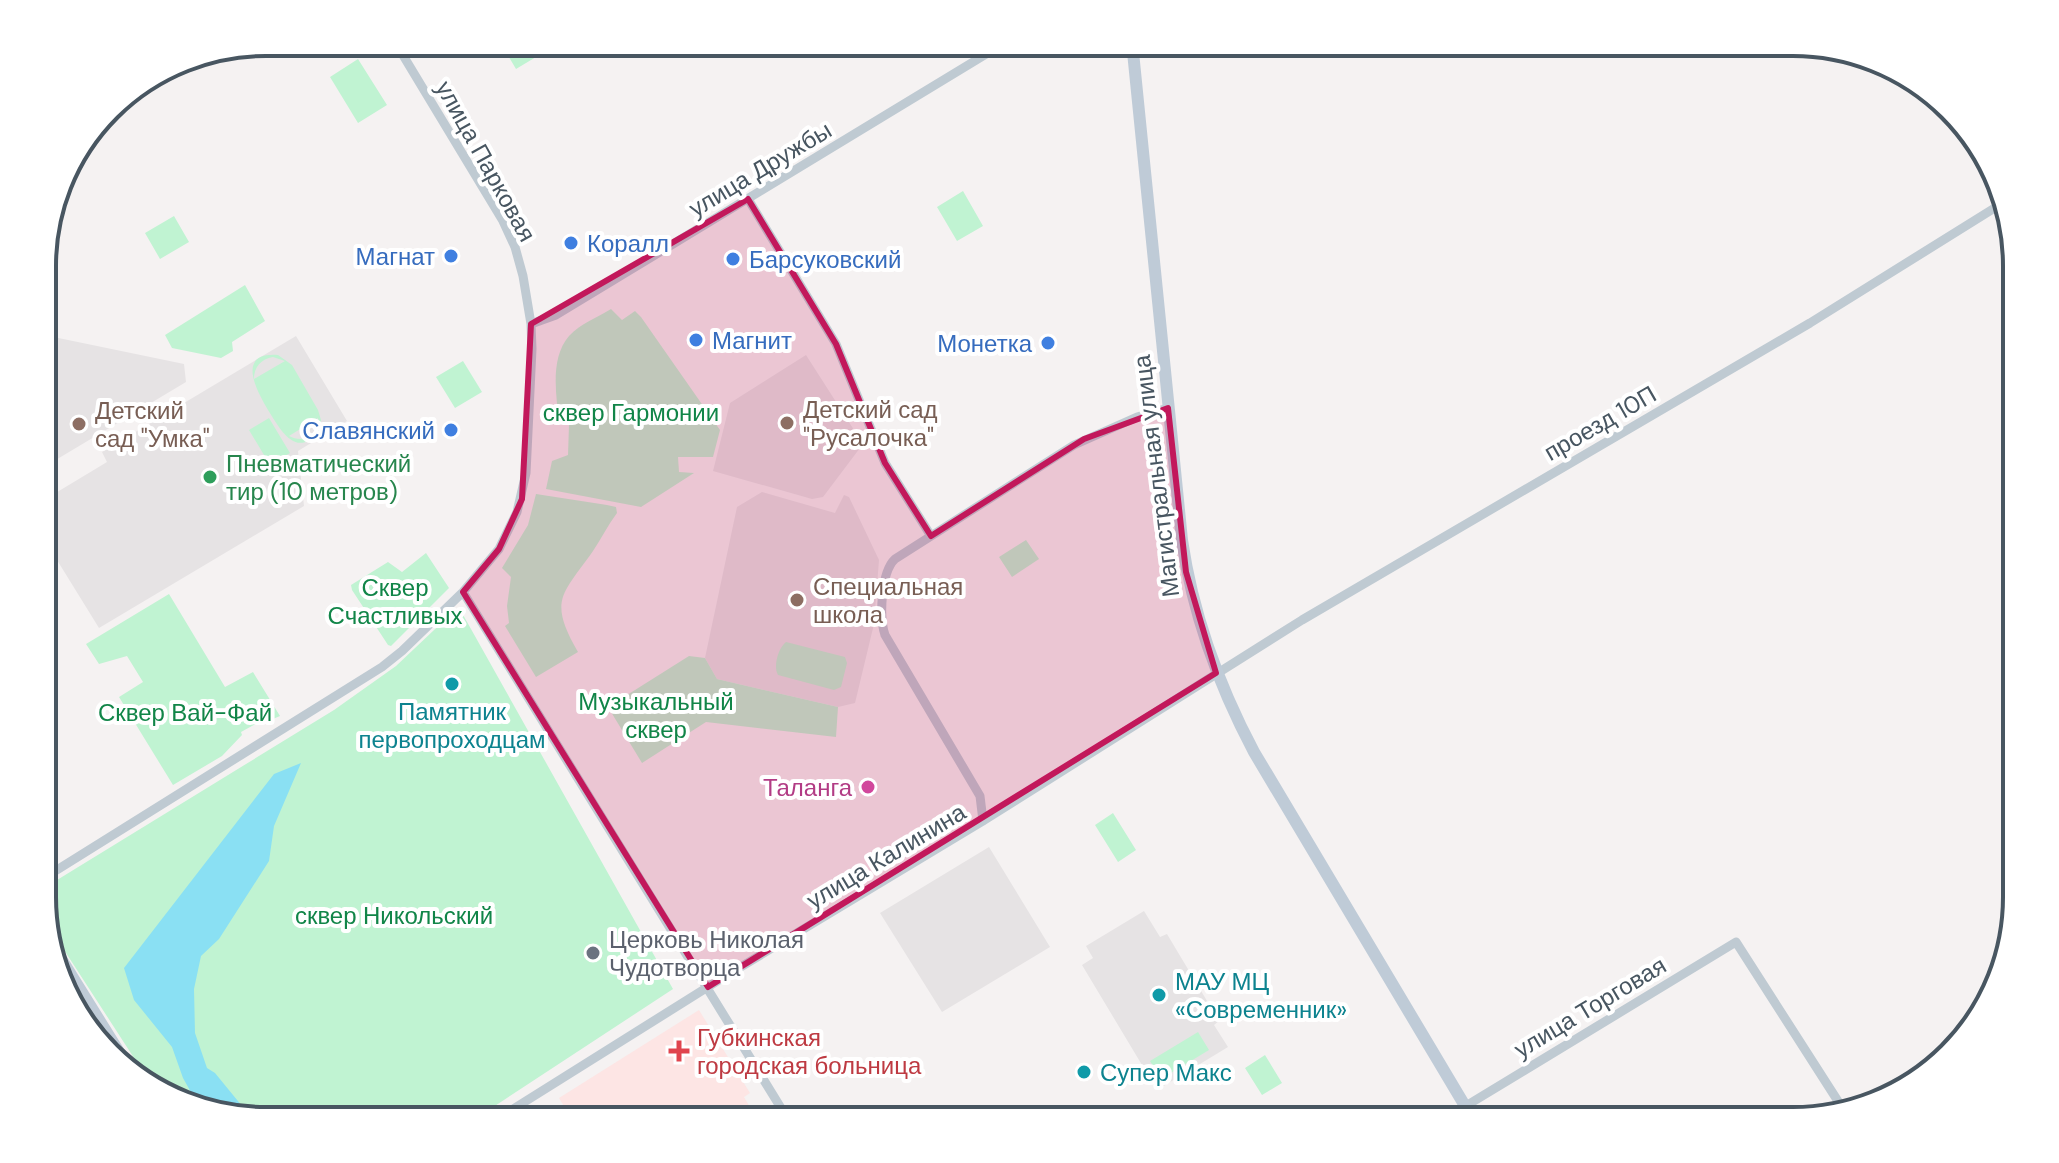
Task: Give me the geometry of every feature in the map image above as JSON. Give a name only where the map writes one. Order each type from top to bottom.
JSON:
[{"type":"main road","name":"Магистральная улица","points":[[1133,56],[1168,408],[1186,572],[1193,604],[1216,673],[1239,725],[1465,1106]]},
{"type":"main road","points":[[72,976],[109,1036]]},
{"type":"street","name":"улица Парковая","points":[[56,871],[357,684],[402,651],[463,592],[499,549],[512,526],[522,499],[529,449],[531,324],[523,276],[509,234],[489,196],[404,56]]},
{"type":"street","name":"улица Дружбы","points":[[531,324],[556,315],[983,56]]},
{"type":"street","points":[[748,199],[836,344],[885,463],[931,536]]},
{"type":"street","name":"проезд 10П","points":[[1216,673],[1810,323],[1994,208]]},
{"type":"street","points":[[983,821],[980,796],[882,628],[886,570],[895,559],[1084,439],[1168,408]]},
{"type":"street","points":[[463,592],[781,1107]]},
{"type":"street","name":"улица Калинина","points":[[516,1107],[983,821],[1216,673]]},
{"type":"street","name":"улица Торговая","points":[[1465,1106],[1736,942],[1838,1102]]},
{"type":"highlighted area","points":[[748,199],[836,344],[885,463],[931,536],[1084,439],[1168,408],[1186,572],[1216,673],[708,987],[463,592],[499,549],[522,499],[531,324]]},
{"type":"shaded area","points":[[296,336],[347,421],[298,451],[304,506],[99,628],[56,558],[56,493],[107,462],[102,452]]},
{"type":"shaded area","name":"Детский сад \"Умка\"","points":[[56,337],[184,364],[186,382],[56,460]]},
{"type":"shaded area","name":"Детский сад \"Русалочка\"","points":[[806,355],[863,444],[823,497],[812,499],[713,471],[730,403]]},
{"type":"shaded area","name":"Специальная школа","points":[[762,492],[835,513],[844,495],[849,497],[879,560],[874,624],[855,703],[838,707],[717,679],[705,658],[737,507]]},
{"type":"shaded area","points":[[989,847],[1050,947],[942,1012],[880,913]]},
{"type":"shaded area","points":[[1144,911],[1160,937],[1167,934],[1219,1021],[1214,1025],[1228,1047],[1157,1090],[1082,965],[1093,958],[1086,946]]},
{"type":"shaded area","name":"Губкинская городская больница","points":[[699,1010],[750,1093],[744,1097],[750,1107],[564,1107],[559,1098]]},
{"type":"green space","points":[[508,56],[538,56],[516,69]]},
{"type":"green space","points":[[358,59],[387,105],[358,123],[330,77]]},
{"type":"green space","points":[[963,191],[983,226],[957,241],[937,207]]},
{"type":"green space","points":[[174,216],[189,242],[160,259],[145,233]]},
{"type":"green space","points":[[245,285],[265,321],[232,342],[233,351],[221,358],[172,348],[165,335]]},
{"type":"green space","name":"сквер Гармонии","points":[[611,309],[622,320],[635,311],[641,317],[720,430],[713,457],[678,457],[679,472],[694,473],[641,507],[546,489],[552,461],[568,455],[569,425],[559,421],[557,399],[559,355],[573,332]]},
{"type":"green space","points":[[278,355],[292,365],[318,410],[321,420],[319,431],[303,443],[289,438],[278,425],[254,379],[285,361],[273,357],[265,360],[259,364],[254,379],[253,366],[265,356]],"holes":[[[318,418],[316,429],[310,436],[300,439],[289,436]]]},
{"type":"green space","points":[[463,361],[482,392],[455,408],[436,377]]},
{"type":"green space","points":[[269,418],[290,453],[270,465],[249,430]]},
{"type":"green space","points":[[536,494],[616,507],[617,513],[563,598],[563,620],[578,652],[536,677],[505,626],[509,623],[507,606],[511,577],[502,568],[528,525]]},
{"type":"green space","points":[[1026,540],[1039,559],[1012,577],[999,557]]},
{"type":"green space","name":"Сквер Счастливых","points":[[426,553],[449,588],[391,646],[388,645],[351,585],[388,562],[402,572]]},
{"type":"green space","name":"Сквер Вай-Фай","points":[[169,594],[225,687],[253,672],[280,716],[261,724],[259,722],[241,732],[242,735],[222,756],[173,785],[119,697],[143,682],[127,656],[99,664],[86,644]]},
{"type":"green space","name":"сквер Никольский","points":[[452,613],[462,613],[673,989],[493,1107],[239,1105],[186,1091],[149,1072],[137,1062],[62,947],[56,881],[334,710],[396,666]]},
{"type":"green space","points":[[786,642],[845,657],[847,663],[841,687],[834,690],[778,675],[777,658]]},
{"type":"green space","name":"Музыкальный сквер","points":[[689,656],[705,658],[717,679],[838,707],[836,737],[706,722],[642,763],[608,707]]},
{"type":"green space","points":[[1113,813],[1136,850],[1118,862],[1095,825]]},
{"type":"green space","points":[[1198,1032],[1209,1050],[1161,1079],[1150,1061]]},
{"type":"green space","points":[[1265,1055],[1282,1083],[1262,1095],[1245,1068]]},
{"type":"water","points":[[301,763],[274,826],[269,861],[219,939],[201,956],[194,989],[195,1033],[207,1068],[215,1073],[239,1105],[191,1093],[172,1047],[134,1000],[124,968],[274,774]]},
{"type":"place","name":"Коралл","points":[[571,243]]},
{"type":"place","name":"Магнат","points":[[451,256]]},
{"type":"place","name":"Барсуковский","points":[[733,259]]},
{"type":"place","name":"Магнит","points":[[696,340]]},
{"type":"place","name":"Монетка","points":[[1048,343]]},
{"type":"place","name":"Детский сад \"Русалочка\"","points":[[787,423]]},
{"type":"place","name":"Детский сад \"Умка\"","points":[[79,424]]},
{"type":"place","name":"Славянский","points":[[451,430]]},
{"type":"place","name":"Пневматический тир (10 метров)","points":[[210,477]]},
{"type":"place","name":"Специальная школа","points":[[797,600]]},
{"type":"place","name":"Памятник первопроходцам","points":[[452,684]]},
{"type":"place","name":"Таланга","points":[[868,787]]},
{"type":"place","name":"Церковь Николая Чудотворца","points":[[593,953]]},
{"type":"place","name":"МАУ МЦ «Современник»","points":[[1159,995]]},
{"type":"place","name":"Губкинская городская больница","points":[[679,1051]]},
{"type":"place","name":"Супер Макс","points":[[1084,1072]]}]
